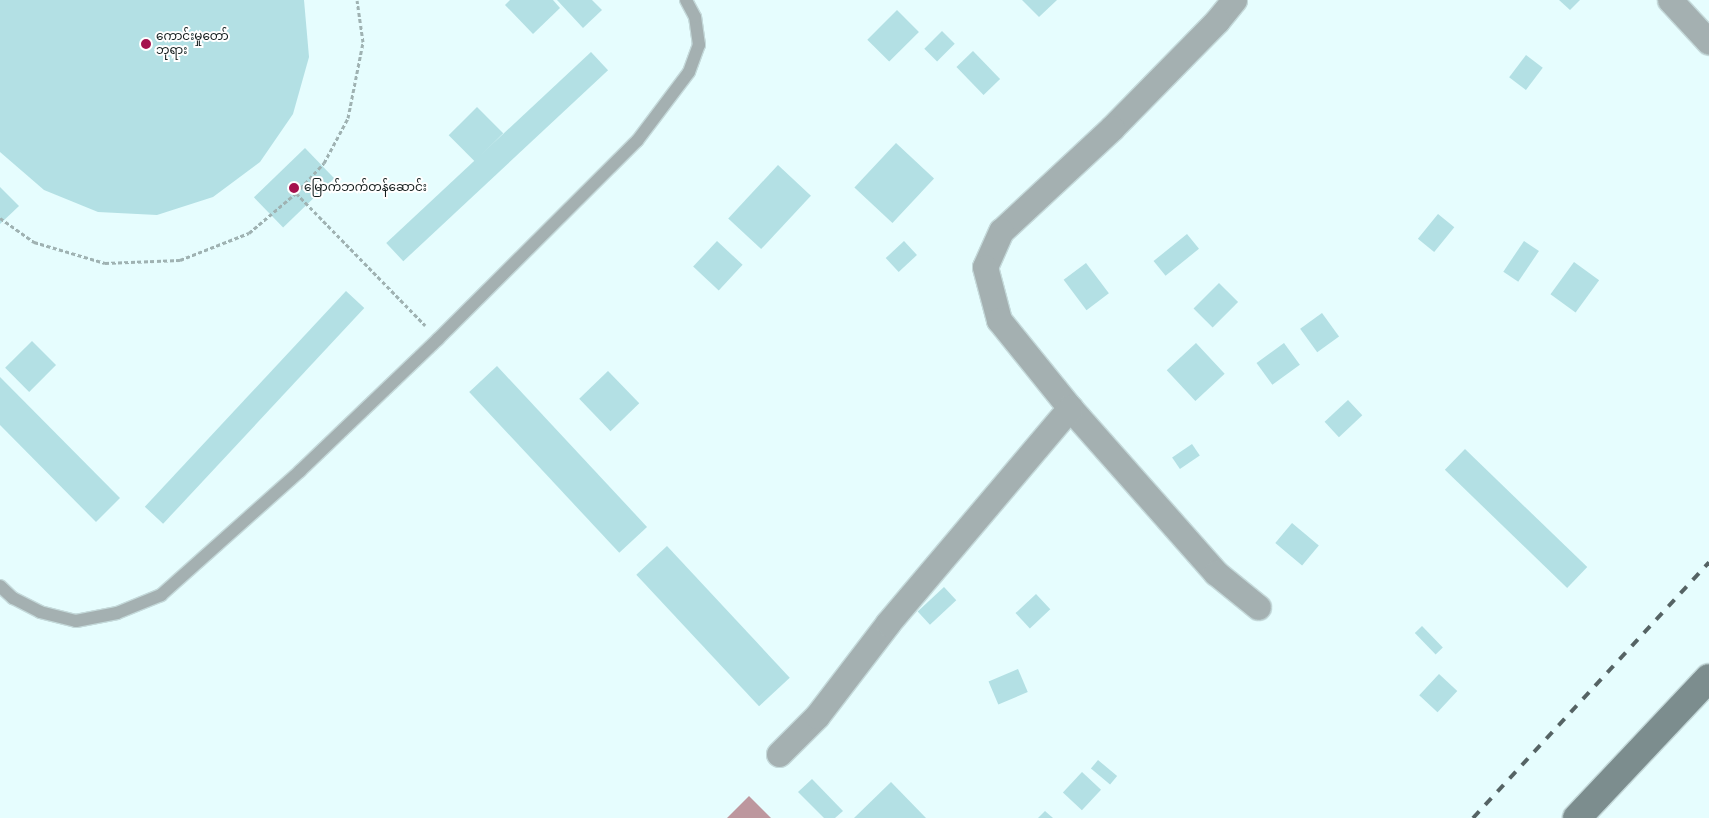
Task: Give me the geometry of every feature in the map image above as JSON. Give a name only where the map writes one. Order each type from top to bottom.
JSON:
[{"type":"street","points":[[1234,0],[1217,21],[1112,128],[1001,231],[986,267],[999,320],[1070,408],[1216,573],[1258,607]]},
{"type":"street","points":[[1670,0],[1709,42]]},
{"type":"street","points":[[779,754],[817,716],[888,623],[1070,408]]},
{"type":"street","points":[[1577,818],[1709,678]]},
{"type":"lane","points":[[0,586],[13,598],[40,612],[76,621],[117,613],[161,595],[300,471],[438,339],[637,141],[689,72],[699,45],[696,17],[686,0]]},
{"type":"path","points":[[0,218],[34,242],[105,263],[180,260],[249,233],[296,193],[324,163],[348,118],[363,42],[358,0]]},
{"type":"path","points":[[296,193],[438,339]]},
{"type":"shaded area","points":[[749,796],[771,818],[727,818]]},
{"type":"building","points":[[0,0],[304,0],[309,57],[293,114],[260,162],[213,197],[157,215],[98,212],[44,190],[0,152]]},
{"type":"building","points":[[510,0],[553,0],[560,8],[533,34],[505,5]]},
{"type":"building","points":[[557,0],[592,0],[602,10],[583,28]]},
{"type":"building","points":[[1022,0],[1057,0],[1039,17]]},
{"type":"building","points":[[1559,0],[1580,0],[1570,10]]},
{"type":"building","points":[[897,10],[919,32],[889,62],[867,40]]},
{"type":"building","points":[[942,31],[955,44],[937,61],[924,49]]},
{"type":"building","points":[[973,51],[1000,79],[984,95],[956,67]]},
{"type":"building","points":[[591,52],[608,70],[403,261],[386,243]]},
{"type":"building","points":[[1526,55],[1543,68],[1526,90],[1509,77]]},
{"type":"building","points":[[477,107],[503,133],[475,161],[449,135]]},
{"type":"building","points":[[896,143],[934,178],[892,223],[854,188]]},
{"type":"building","name":"မြောက်ဘက်တန်ဆောင်း","points":[[305,148],[334,178],[283,228],[254,197]]},
{"type":"building","points":[[778,165],[811,196],[761,249],[728,218]]},
{"type":"building","points":[[0,187],[19,206],[0,224]]},
{"type":"building","points":[[1438,214],[1454,227],[1434,252],[1418,239]]},
{"type":"building","points":[[1187,234],[1199,249],[1166,276],[1154,261]]},
{"type":"building","points":[[717,241],[743,265],[719,290],[693,267]]},
{"type":"building","points":[[904,241],[917,255],[899,272],[886,258]]},
{"type":"building","points":[[1524,241],[1539,251],[1518,282],[1503,272]]},
{"type":"building","points":[[1574,262],[1599,280],[1576,313],[1550,294]]},
{"type":"building","points":[[1086,263],[1109,293],[1087,310],[1064,280]]},
{"type":"building","points":[[1219,283],[1238,302],[1213,328],[1194,308]]},
{"type":"building","points":[[346,291],[364,308],[163,524],[145,507]]},
{"type":"building","points":[[1322,313],[1339,336],[1317,352],[1300,329]]},
{"type":"building","points":[[32,341],[56,365],[29,392],[5,368]]},
{"type":"building","points":[[1196,343],[1225,374],[1195,401],[1167,370]]},
{"type":"building","points":[[1284,343],[1300,365],[1272,385],[1256,363]]},
{"type":"building","points":[[497,366],[647,527],[619,553],[469,392]]},
{"type":"building","points":[[608,371],[639,403],[610,431],[579,399]]},
{"type":"building","points":[[0,377],[120,498],[96,522],[0,425]]},
{"type":"building","points":[[1348,400],[1362,415],[1339,437],[1325,422]]},
{"type":"building","points":[[1192,444],[1200,456],[1180,469],[1172,457]]},
{"type":"building","points":[[1465,449],[1587,567],[1567,588],[1445,470]]},
{"type":"building","points":[[1292,523],[1319,545],[1302,565],[1275,543]]},
{"type":"building","points":[[667,546],[790,678],[759,706],[636,575]]},
{"type":"building","points":[[944,587],[956,600],[930,625],[918,612]]},
{"type":"building","points":[[1036,594],[1050,609],[1030,628],[1016,613]]},
{"type":"building","points":[[1422,626],[1443,648],[1436,655],[1415,633]]},
{"type":"building","points":[[1018,669],[1028,692],[998,705],[989,682]]},
{"type":"building","points":[[1439,674],[1457,691],[1438,712],[1419,695]]},
{"type":"building","points":[[1098,760],[1117,776],[1110,784],[1091,768]]},
{"type":"building","points":[[1082,772],[1101,790],[1082,810],[1063,792]]},
{"type":"building","points":[[812,779],[843,811],[835,818],[824,818],[798,792]]},
{"type":"building","points":[[891,782],[926,818],[854,818]]},
{"type":"building","points":[[1045,811],[1053,818],[1038,818]]},
{"type":"railway","points":[[1473,818],[1709,562]]},
{"type":"place","name":"ကောင်းမှုတော် ဘုရား","points":[[146,44]]},
{"type":"place","name":"မြောက်ဘက်တန်ဆောင်း","points":[[294,188]]}]
